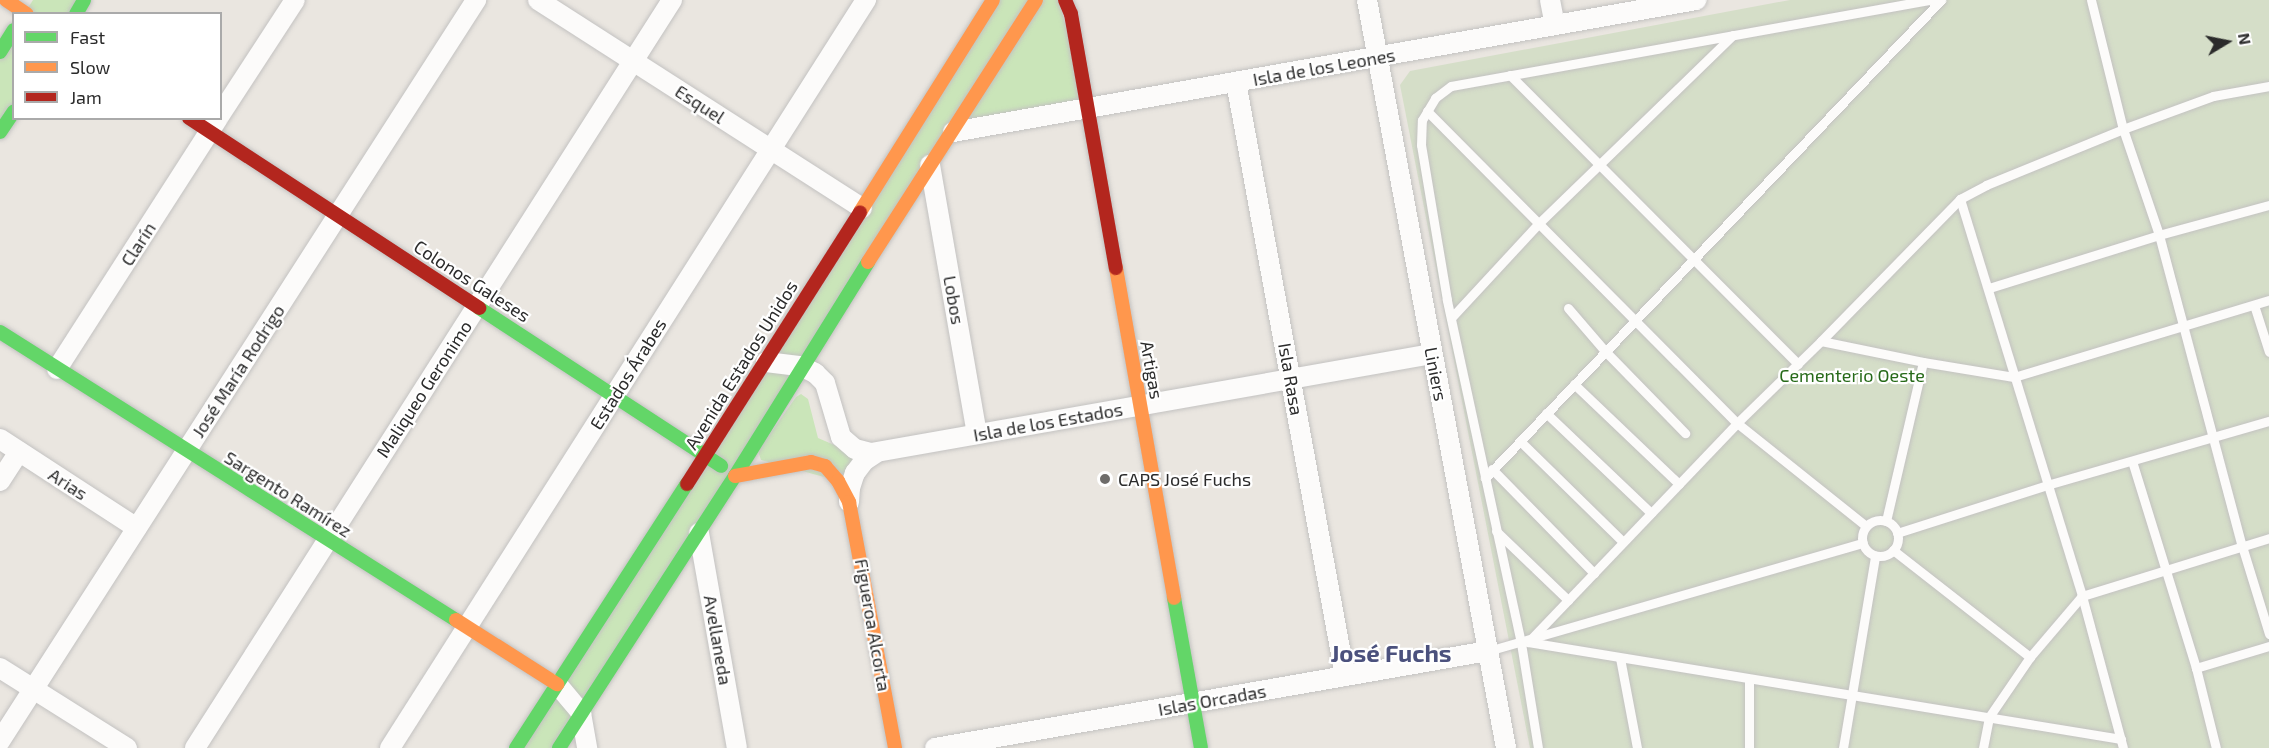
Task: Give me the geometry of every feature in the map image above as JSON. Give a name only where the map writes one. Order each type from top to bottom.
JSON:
[{"type":"street","points":[[6,0],[27,10]]},
{"type":"street","name":"Clarín","points":[[222,113],[295,0]]},
{"type":"street","name":"José María Rodrigo","points":[[0,741],[476,0]]},
{"type":"street","name":"Esquel","points":[[538,0],[862,208]]},
{"type":"street","name":"Maliqueo Geronimo","points":[[195,748],[672,0]]},
{"type":"street","name":"Estados Árabes","points":[[390,748],[866,0]]},
{"type":"street","name":"Avenida Estados Unidos","points":[[516,748],[706,455],[993,0]]},
{"type":"street","points":[[559,748],[699,533],[801,366],[953,132],[1035,0]]},
{"type":"street","name":"Artigas","points":[[1065,0],[1071,14],[1201,748]]},
{"type":"street","name":"Liniers","points":[[1367,0],[1506,748]]},
{"type":"street","points":[[1550,0],[1555,25]]},
{"type":"street","name":"Isla de los Leones","points":[[953,132],[1696,0]]},
{"type":"street","points":[[0,52],[12,33]]},
{"type":"street","name":"Isla Rasa","points":[[1236,82],[1345,676]]},
{"type":"street","points":[[0,132],[12,114]]},
{"type":"street","name":"Clarín","points":[[57,369],[216,122]]},
{"type":"street","name":"Colonos Galeses","points":[[216,122],[338,215],[735,476]]},
{"type":"street","name":"Lobos","points":[[930,165],[977,434]]},
{"type":"street","name":"Sargento Ramírez","points":[[0,332],[557,684]]},
{"type":"street","name":"Isla de los Estados","points":[[801,366],[815,372],[825,383],[839,433],[844,442],[855,449],[876,453],[1432,354]]},
{"type":"street","points":[[765,362],[801,366]]},
{"type":"street","name":"Arias","points":[[0,439],[137,528]]},
{"type":"street","points":[[0,481],[19,452]]},
{"type":"street","points":[[849,502],[850,488],[855,473],[864,461],[876,453]]},
{"type":"street","points":[[735,476],[819,463],[838,481],[849,502]]},
{"type":"street","name":"Figueroa Alcorta","points":[[849,502],[895,748]]},
{"type":"street","name":"Avellaneda","points":[[699,533],[738,748]]},
{"type":"street","name":"Islas Orcadas","points":[[935,748],[1488,651]]},
{"type":"street","points":[[0,668],[128,748]]},
{"type":"street","points":[[557,684],[581,713],[587,748]]},
{"type":"lane","points":[[1538,748],[1524,642],[1496,531],[1451,318],[1421,145],[1422,120],[1435,98],[1451,86],[1930,0]]},
{"type":"lane","points":[[1485,477],[1941,0]]},
{"type":"lane","points":[[2091,0],[2123,129],[2159,235],[2212,438],[2269,634]]},
{"type":"lane","points":[[1451,318],[1539,223],[1602,165],[1732,35]]},
{"type":"lane","points":[[1510,75],[1798,364]]},
{"type":"lane","points":[[1524,642],[1568,600],[1737,423],[1960,199],[1986,185],[2123,129],[2213,96],[2269,86]]},
{"type":"lane","points":[[1427,111],[1737,423],[1866,526]]},
{"type":"lane","points":[[1524,642],[1989,717],[2122,743],[2082,596],[1960,199]]},
{"type":"lane","points":[[1989,288],[2159,235],[2269,205]]},
{"type":"lane","points":[[1821,341],[1923,362],[2014,376],[2269,300]]},
{"type":"lane","points":[[2254,304],[2269,352]]},
{"type":"lane","points":[[1568,308],[1605,351],[1685,433]]},
{"type":"lane","points":[[1886,521],[1923,362]]},
{"type":"lane","points":[[1574,384],[1679,484]]},
{"type":"lane","points":[[1546,413],[1651,513]]},
{"type":"lane","points":[[1897,533],[2047,485],[2269,421]]},
{"type":"lane","points":[[1520,441],[1623,542]]},
{"type":"lane","points":[[2132,460],[2196,668],[2216,748]]},
{"type":"lane","points":[[1492,469],[1594,573]]},
{"type":"lane","points":[[1875,521],[1886,521],[1897,533],[1893,550],[1885,556],[1875,556],[1863,543],[1862,538],[1866,526],[1875,521]]},
{"type":"lane","points":[[1496,531],[1568,600]]},
{"type":"lane","points":[[1983,748],[1989,717],[2030,657],[2082,596],[2269,538]]},
{"type":"lane","points":[[1488,651],[1863,543]]},
{"type":"lane","points":[[1893,550],[2030,657]]},
{"type":"lane","points":[[1843,748],[1854,697],[1875,556]]},
{"type":"lane","points":[[2196,668],[2269,646]]},
{"type":"lane","points":[[1620,657],[1637,748]]},
{"type":"lane","points":[[1749,679],[1749,748]]},
{"type":"green space","points":[[33,0],[84,0],[77,12],[25,12]]},
{"type":"green space","points":[[993,0],[1059,0],[1086,107],[954,130],[559,748],[516,748]]},
{"type":"green space","name":"Cementerio Oeste","points":[[1790,0],[2269,0],[2269,748],[1530,748],[1400,85],[1410,71]]},
{"type":"green space","points":[[12,32],[12,113],[0,132],[0,52]]},
{"type":"green space","points":[[801,394],[808,399],[818,438],[860,456],[843,482],[761,460],[758,451],[796,397]]},
{"type":"traffic: fast","points":[[77,12],[84,0]]},
{"type":"traffic: fast","points":[[0,52],[12,33]]},
{"type":"traffic: fast","points":[[0,132],[12,114]]},
{"type":"traffic: fast","points":[[559,748],[735,476],[868,262]]},
{"type":"traffic: fast","points":[[479,308],[721,466]]},
{"type":"traffic: fast","points":[[0,332],[456,620]]},
{"type":"traffic: fast","points":[[516,748],[687,484]]},
{"type":"traffic: fast","points":[[1174,598],[1201,748]]},
{"type":"traffic: slow","points":[[6,0],[24,12]]},
{"type":"traffic: slow","points":[[860,212],[993,0]]},
{"type":"traffic: slow","points":[[868,262],[1036,0]]},
{"type":"traffic: slow","points":[[1116,268],[1174,598]]},
{"type":"traffic: slow","points":[[735,476],[811,462],[825,466],[838,481],[849,502],[895,748]]},
{"type":"traffic: slow","points":[[456,620],[557,684]]},
{"type":"traffic: jam","points":[[1065,0],[1071,14],[1116,268]]},
{"type":"traffic: jam","points":[[192,120],[479,308]]},
{"type":"traffic: jam","points":[[687,484],[860,212]]},
{"type":"place","name":"CAPS José Fuchs","points":[[1105,479]]},
{"type":"district","name":"José Fuchs","points":[[1391,653]]}]
